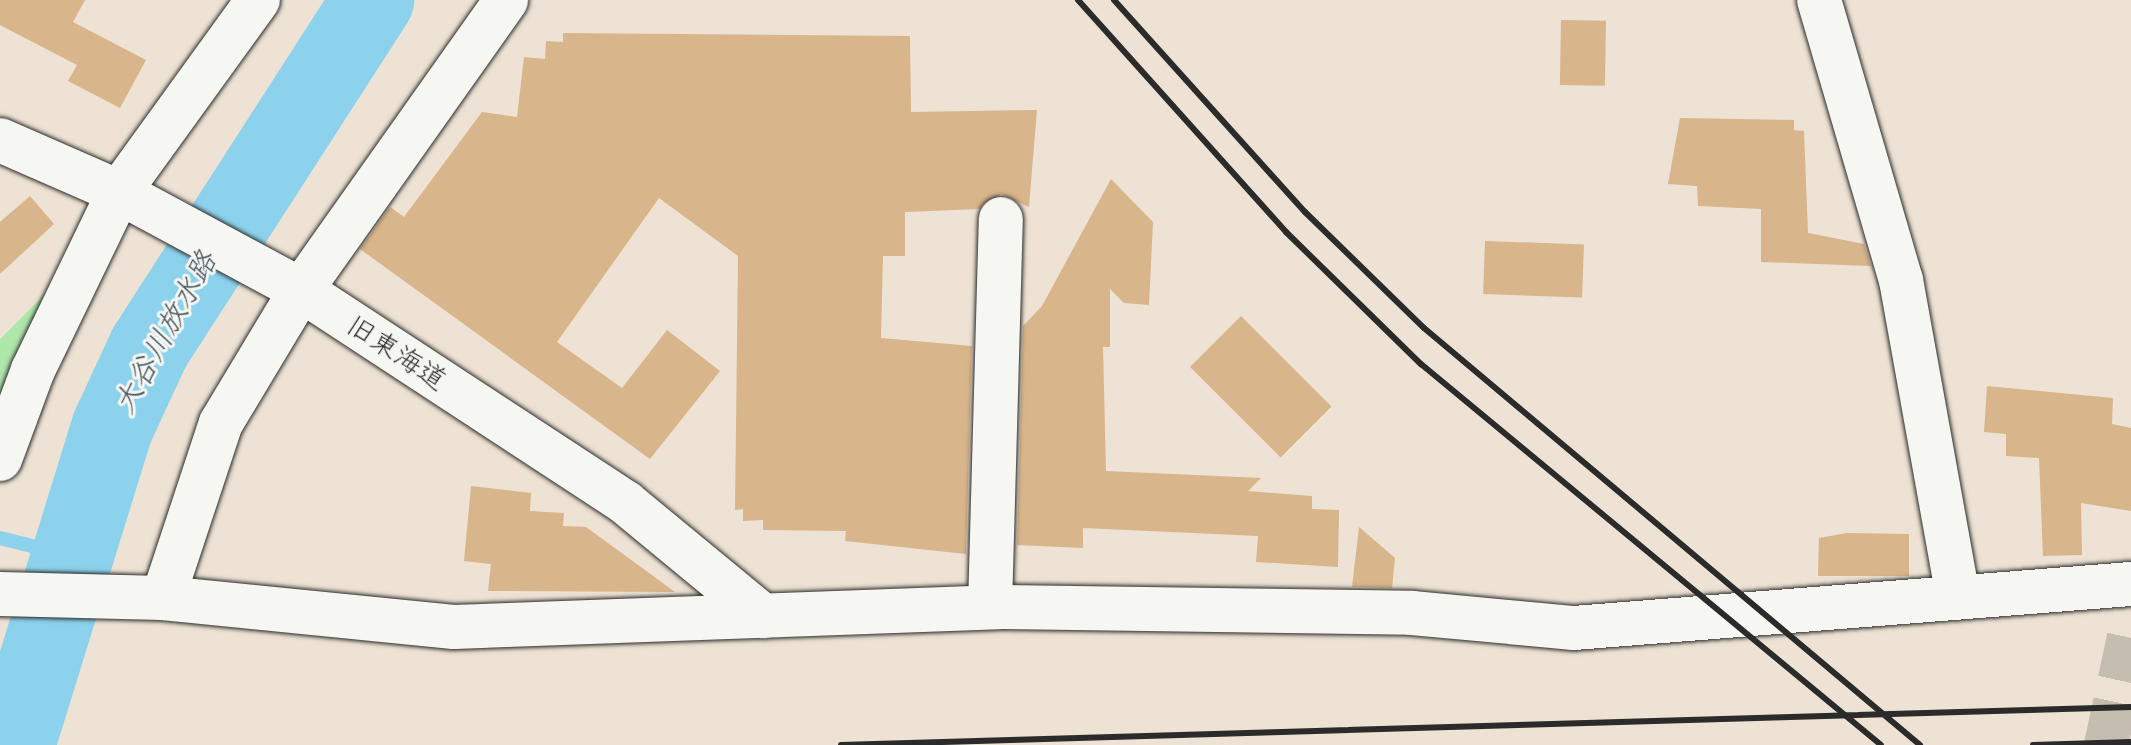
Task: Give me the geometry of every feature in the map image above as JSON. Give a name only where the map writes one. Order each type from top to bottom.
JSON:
[{"type":"street","points":[[0,459],[33,370],[119,192],[258,0]]},
{"type":"street","points":[[151,598],[221,423],[301,290],[506,0]]},
{"type":"street","points":[[1819,0],[1901,280],[1958,596]]},
{"type":"street","name":"旧東海道","points":[[0,140],[119,192],[301,290],[626,503],[763,616]]},
{"type":"street","points":[[990,607],[1001,219]]},
{"type":"street","points":[[0,594],[151,598],[454,627],[990,607],[1412,613],[1574,628],[2131,584]]},
{"type":"green space","points":[[63,276],[0,417],[0,339]]},
{"type":"building","points":[[0,0],[85,0],[73,22],[146,60],[120,108],[68,81],[77,65],[0,25]]},
{"type":"building","points":[[1561,20],[1606,21],[1605,86],[1560,85]]},
{"type":"building","points":[[563,33],[910,36],[911,112],[1037,110],[1029,207],[1001,194],[979,209],[905,212],[905,256],[883,256],[881,338],[972,346],[966,554],[845,541],[846,531],[763,530],[763,520],[743,521],[743,509],[735,510],[738,256],[659,198],[557,342],[622,388],[667,330],[720,371],[650,459],[360,249],[390,207],[404,217],[482,112],[517,117],[524,57],[545,59],[546,41],[563,42]]},
{"type":"building","points":[[1680,118],[1794,120],[1794,130],[1804,131],[1808,233],[1864,244],[1871,266],[1761,262],[1761,209],[1698,206],[1697,186],[1668,184]]},
{"type":"building","points":[[1111,179],[1153,222],[1149,305],[1124,303],[1110,289],[1110,347],[1103,347],[1106,471],[1261,478],[1248,491],[1312,496],[1312,509],[1339,510],[1338,567],[1256,562],[1258,536],[1083,528],[1083,548],[1017,545],[1023,326],[1042,306]]},
{"type":"building","points":[[30,196],[54,224],[0,274],[0,222]]},
{"type":"building","points":[[1485,241],[1584,244],[1582,297],[1483,294]]},
{"type":"building","points":[[1241,316],[1332,407],[1281,457],[1190,367]]},
{"type":"building","points":[[1987,386],[2113,398],[2112,424],[2131,428],[2131,511],[2081,503],[2082,555],[2043,556],[2039,458],[2006,456],[2006,434],[1984,432]]},
{"type":"building","points":[[471,486],[531,493],[530,511],[564,513],[563,526],[586,527],[675,592],[488,591],[491,564],[464,561]]},
{"type":"building","points":[[1359,527],[1395,558],[1392,588],[1352,587]]},
{"type":"building","points":[[1847,533],[1909,534],[1909,576],[1818,576],[1819,538]]},
{"type":"waterway","name":"大谷川放水路","points":[[14,745],[113,426],[149,348],[373,0]]},
{"type":"waterway","points":[[0,538],[72,556]]},
{"type":"tunnel","points":[[2106,745],[2131,627]]},
{"type":"railway","points":[[1078,0],[1286,232],[1421,364],[1881,745]]},
{"type":"railway","points":[[1114,0],[1305,212],[1424,328],[1920,745]]},
{"type":"railway","points":[[841,745],[2131,707]]},
{"type":"railway","points":[[2033,745],[2131,742]]}]
